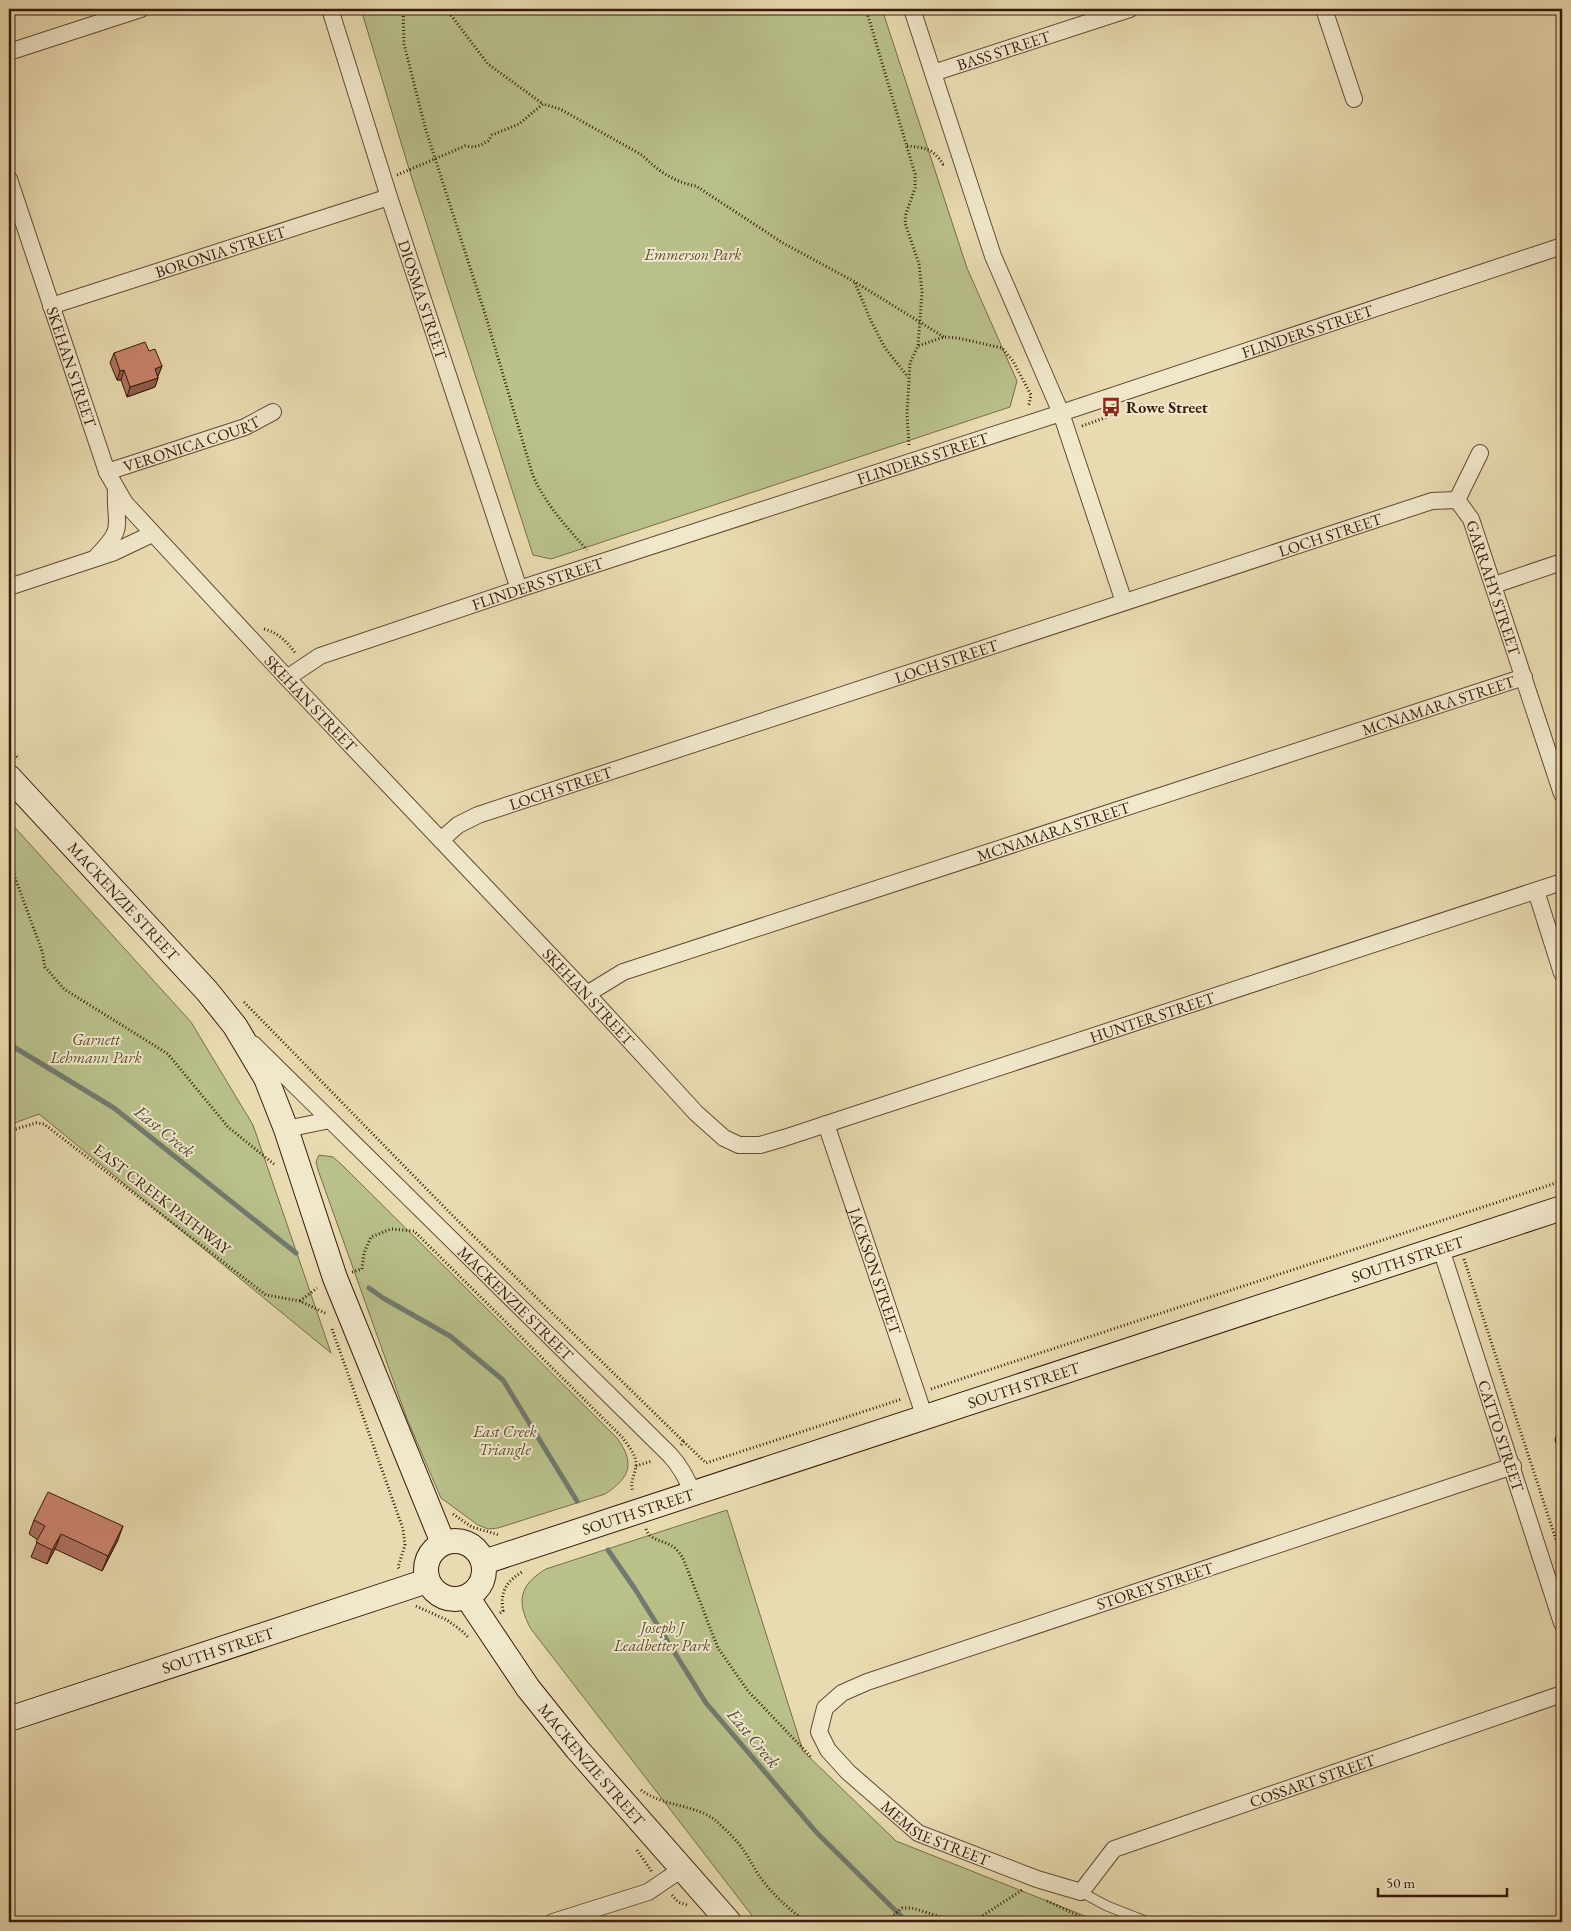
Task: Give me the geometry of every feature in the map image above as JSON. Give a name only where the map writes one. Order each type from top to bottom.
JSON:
[{"type":"street","points":[[9,52],[140,9]]},
{"type":"street","name":"DIOSMA STREET","points":[[330,9],[389,197],[519,589]]},
{"type":"street","points":[[912,9],[993,256],[1061,413],[1124,602]]},
{"type":"street","name":"BASS STREET","points":[[933,73],[1130,9]]},
{"type":"street","points":[[1324,9],[1354,99]]},
{"type":"street","name":"SKEHAN STREET","points":[[9,179],[107,472],[125,504],[587,994],[696,1113],[724,1138],[740,1145]]},
{"type":"street","name":"BORONIA STREET","points":[[51,306],[389,197]]},
{"type":"street","name":"FLINDERS STREET","points":[[287,678],[320,656],[912,453],[1061,413],[1562,246]]},
{"type":"street","name":"VERONICA COURT","points":[[107,472],[245,426],[273,412]]},
{"type":"street","points":[[1457,500],[1480,453]]},
{"type":"street","points":[[94,560],[111,542],[117,531],[116,489]]},
{"type":"street","name":"LOCH STREET","points":[[441,840],[458,825],[478,815],[1432,501],[1457,500]]},
{"type":"street","name":"GARRAHY STREET","points":[[1457,500],[1471,519],[1562,794]]},
{"type":"street","points":[[9,587],[112,554],[152,534]]},
{"type":"street","points":[[1494,585],[1562,562]]},
{"type":"street","name":"MCNAMARA STREET","points":[[587,994],[623,972],[1524,677]]},
{"type":"street","name":"MACKENZIE STREET","points":[[16,770],[236,1026],[670,1455],[686,1476],[693,1494]]},
{"type":"street","name":"HUNTER STREET","points":[[740,1145],[760,1145],[826,1124],[1562,882]]},
{"type":"street","points":[[1536,891],[1562,973]]},
{"type":"street","name":"MACKENZIE STREET","points":[[236,1026],[266,1078],[286,1129],[326,1282],[443,1543]]},
{"type":"street","points":[[286,1129],[330,1120]]},
{"type":"street","name":"JACKSON STREET","points":[[826,1124],[925,1418]]},
{"type":"street","name":"SOUTH STREET","points":[[484,1562],[641,1525],[693,1494],[1562,1208]]},
{"type":"street","name":"CATTO STREET","points":[[1450,1246],[1512,1466],[1562,1624]]},
{"type":"street","name":"STOREY STREET","points":[[819,1732],[825,1708],[842,1693],[868,1682],[1512,1466]]},
{"type":"street","points":[[456,1540],[468,1543],[478,1551],[484,1562],[485,1572],[482,1583],[476,1591],[467,1597],[458,1600],[440,1596],[427,1581],[425,1572],[429,1555],[443,1543],[456,1540]]},
{"type":"street","name":"SOUTH STREET","points":[[9,1719],[427,1581]]},
{"type":"street","name":"MACKENZIE STREET","points":[[467,1597],[528,1688],[577,1748],[729,1922]]},
{"type":"street","name":"COSSART STREET","points":[[1081,1892],[1114,1849],[1562,1694]]},
{"type":"street","name":"MEMSIE STREET","points":[[819,1732],[828,1750],[848,1772],[918,1833],[1038,1879],[1081,1892]]},
{"type":"street","points":[[553,1922],[648,1892],[682,1869]]},
{"type":"lane","points":[[1081,1892],[1107,1906],[1148,1922]]},
{"type":"path","points":[[403,9],[404,44],[424,127],[436,158],[486,317],[533,476],[542,497],[588,552],[579,555]]},
{"type":"path","points":[[424,9],[450,14],[488,64],[543,104],[560,110],[642,155],[652,166],[666,175],[681,183],[696,186],[783,244],[855,282],[944,337]]},
{"type":"path","points":[[866,9],[916,174],[915,188],[906,214],[905,223],[919,264],[922,292],[918,346],[910,363],[909,378],[907,414],[912,453]]},
{"type":"path","points":[[384,181],[465,146],[481,145],[488,141],[492,135],[519,124],[543,104]]},
{"type":"path","points":[[907,146],[932,151],[943,164],[961,158]]},
{"type":"path","points":[[855,282],[871,321],[885,348],[909,378]]},
{"type":"path","points":[[918,346],[944,337],[958,338],[1002,348],[1013,361],[1031,394],[1030,404],[1024,408]]},
{"type":"path","points":[[912,453],[918,442]]},
{"type":"path","points":[[900,448],[912,453]]},
{"type":"path","points":[[9,748],[16,770]]},
{"type":"path","points":[[9,861],[42,951],[45,967],[64,988],[168,1054],[228,1127],[274,1163],[277,1172]]},
{"type":"path","points":[[239,997],[273,1034],[458,1220],[706,1463],[1562,1180]]},
{"type":"path","name":"EAST CREEK PATHWAY","points":[[9,1131],[36,1123],[44,1124],[266,1295],[300,1301],[326,1314]]},
{"type":"path","points":[[320,1296],[326,1282],[362,1269],[364,1253],[371,1237],[391,1229],[414,1231],[623,1438],[635,1456],[636,1466],[631,1481],[641,1525],[655,1540],[673,1546],[683,1558],[718,1648],[748,1691],[816,1761]]},
{"type":"path","points":[[1450,1246],[1562,1558]]},
{"type":"path","points":[[324,1305],[402,1529],[405,1545],[398,1567],[400,1573]]},
{"type":"path","points":[[636,1466],[670,1455],[684,1442]]},
{"type":"path","points":[[449,1510],[472,1527],[500,1535]]},
{"type":"path","points":[[498,1614],[503,1611],[502,1598],[507,1585],[526,1569]]},
{"type":"path","points":[[416,1604],[420,1609],[448,1620],[459,1630],[462,1631],[467,1628]]},
{"type":"path","points":[[641,1789],[652,1798],[702,1813],[714,1819],[744,1850],[759,1875],[779,1900],[790,1911],[807,1922]]},
{"type":"path","points":[[1014,1886],[1030,1893]]},
{"type":"path","points":[[886,1922],[902,1908],[912,1908],[941,1917],[976,1920],[1022,1889]]},
{"type":"path","points":[[1039,1897],[1092,1922]]},
{"type":"green space","name":"Emmerson Park","points":[[361,9],[882,9],[967,268],[1017,381],[1010,407],[551,559],[533,555],[409,169]]},
{"type":"green space","name":"Garnett Lehmann Park","points":[[9,821],[191,1022],[253,1125],[331,1353],[39,1114],[9,1125]]},
{"type":"green space","name":"East Creek Triangle","points":[[319,1155],[333,1157],[342,1165],[617,1438],[626,1455],[628,1469],[614,1488],[605,1494],[498,1528],[488,1529],[478,1525],[441,1498],[407,1419],[318,1170],[316,1162]]},
{"type":"green space","name":"Joseph J Leadbetter Park","points":[[727,1510],[803,1751],[896,1841],[1100,1922],[757,1922],[531,1629],[523,1610],[522,1602],[525,1588],[530,1581],[546,1569]]},
{"type":"building","points":[[145,342],[149,351],[155,349],[162,366],[155,369],[158,378],[130,387],[124,370],[120,371],[114,353]]},
{"type":"building","points":[[1562,1429],[1562,1442],[1558,1430]]},
{"type":"building","points":[[48,1492],[123,1526],[108,1556],[61,1534],[52,1550],[36,1542],[45,1526],[34,1520]]},
{"type":"waterway","name":"East Creek","points":[[9,1044],[114,1108],[296,1253]]},
{"type":"waterway","name":"East Creek","points":[[369,1288],[450,1336],[503,1380],[577,1501]]},
{"type":"waterway","name":"East Creek","points":[[608,1550],[635,1589],[706,1703],[817,1833],[907,1922]]},
{"type":"place","name":"Rowe Street","points":[[1111,407]]}]
